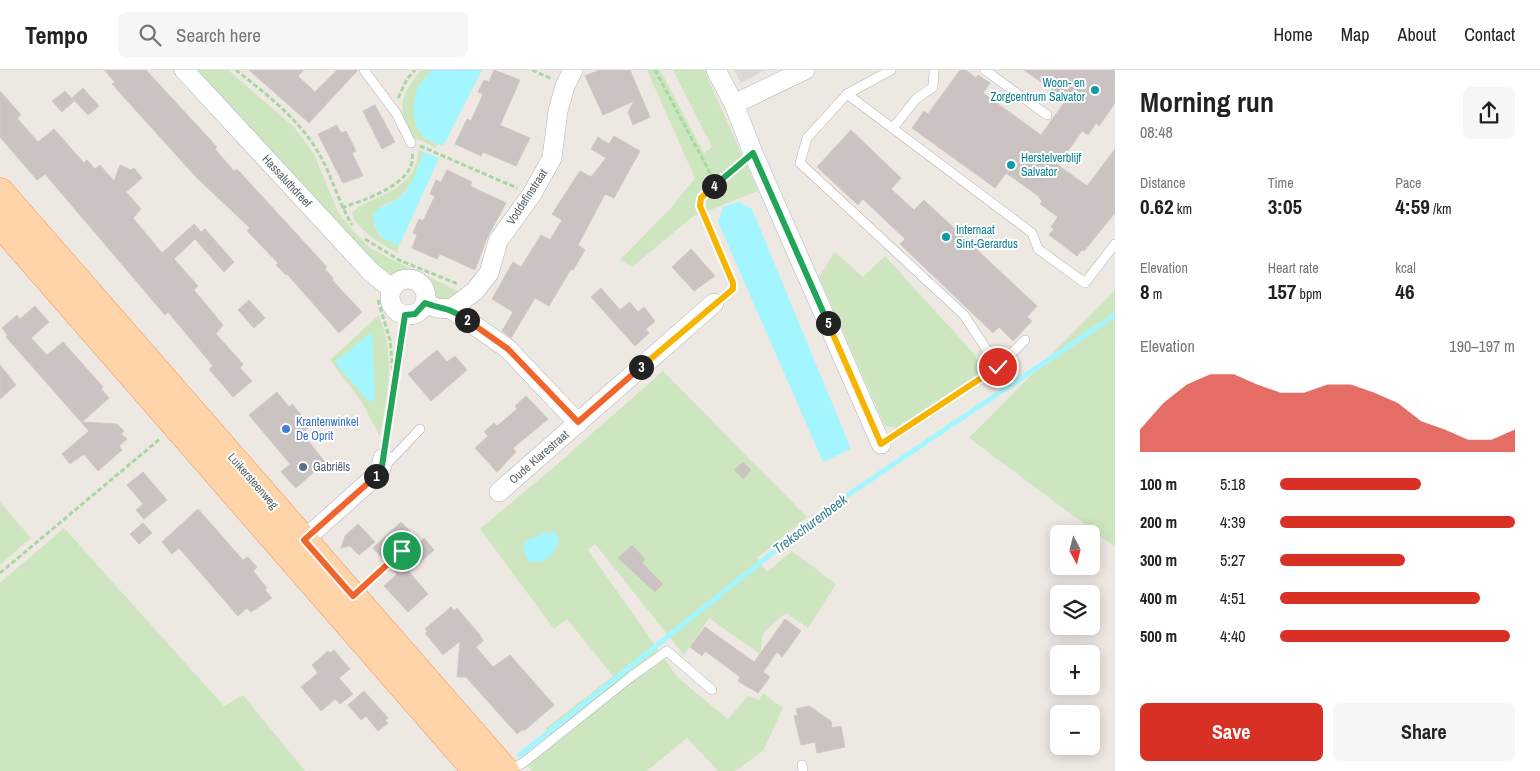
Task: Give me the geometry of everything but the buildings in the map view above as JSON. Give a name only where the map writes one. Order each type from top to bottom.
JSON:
[{"type":"main road","name":"Luikersteenweg","points":[[0,192],[506,771]]},
{"type":"main road","name":"Luikersteenweg","points":[[0,224],[174,426],[477,771]]},
{"type":"street","name":"Hassaluthdreef","points":[[184,70],[371,272],[392,289]]},
{"type":"street","name":"Voddefinstraat","points":[[451,309],[474,291],[489,273],[498,241],[532,194],[552,158],[558,111],[572,70]]},
{"type":"street","points":[[716,70],[734,104],[753,153],[881,444]]},
{"type":"street","points":[[734,104],[805,70]]},
{"type":"street","points":[[413,280],[422,286],[425,292],[425,303],[415,314],[405,315],[400,313],[392,305],[392,289],[401,281],[413,280]]},
{"type":"street","points":[[425,303],[437,308],[451,309],[508,349],[578,422]]},
{"type":"street","name":"Oude Klarestraat","points":[[499,492],[714,303]]},
{"type":"street","points":[[304,540],[381,465]]},
{"type":"lane","points":[[364,70],[396,113],[411,143]]},
{"type":"lane","points":[[891,70],[847,94],[806,138],[800,162],[964,315],[998,367]]},
{"type":"lane","points":[[893,128],[916,99],[933,86],[932,70]]},
{"type":"lane","points":[[985,70],[1048,115]]},
{"type":"lane","points":[[847,94],[1032,233],[1038,249],[1085,283],[1115,244]]},
{"type":"lane","points":[[881,444],[998,367],[1025,340]]},
{"type":"lane","points":[[381,465],[420,430]]},
{"type":"lane","points":[[506,771],[523,762],[632,676],[667,651],[712,690]]},
{"type":"path","points":[[236,70],[300,127],[317,150],[329,173],[342,208],[354,227]]},
{"type":"path","points":[[396,113],[399,94],[407,79],[415,70]]},
{"type":"path","points":[[655,70],[716,184]]},
{"type":"path","points":[[342,208],[368,198],[406,177],[412,168],[414,158],[411,143]]},
{"type":"path","points":[[424,146],[532,194]]},
{"type":"path","points":[[714,303],[733,289],[733,283],[700,206],[701,198],[753,153]]},
{"type":"path","points":[[360,233],[367,240],[399,260],[474,291]]},
{"type":"path","points":[[371,272],[390,340],[394,380]]},
{"type":"path","points":[[381,465],[405,315]]},
{"type":"path","points":[[0,573],[174,426]]},
{"type":"path","points":[[353,596],[402,551]]},
{"type":"shaded area","points":[[734,70],[765,70],[741,83]]},
{"type":"green space","points":[[194,70],[228,70],[294,127],[314,154],[338,212],[370,248],[462,293],[455,300],[439,301],[419,277],[402,277],[384,273]]},
{"type":"green space","points":[[421,70],[432,70],[418,87],[424,138],[438,144],[436,148],[411,136],[403,116],[402,108],[405,94]]},
{"type":"green space","points":[[647,70],[660,70],[704,153],[712,147],[673,70],[704,70],[758,191],[692,217],[632,267],[620,260],[670,209],[695,178]]},
{"type":"green space","points":[[418,150],[424,152],[414,181],[397,200],[381,206],[374,224],[379,235],[399,246],[398,253],[378,242],[364,231],[354,219],[352,213],[358,207],[398,187],[406,180],[416,162]]},
{"type":"green space","points":[[835,252],[863,277],[885,256],[975,355],[982,373],[897,428],[885,426],[819,277]]},
{"type":"green space","points":[[1115,290],[1115,547],[1100,536],[1100,525],[1086,525],[969,438]]},
{"type":"green space","points":[[379,315],[389,361],[388,390],[380,436],[361,401],[330,360]]},
{"type":"green space","points":[[663,371],[807,517],[757,558],[767,572],[792,551],[836,584],[808,628],[786,613],[763,633],[760,654],[709,618],[684,655],[595,544],[588,550],[678,678],[728,719],[748,696],[759,700],[763,693],[783,708],[763,751],[735,771],[718,771],[687,738],[647,771],[532,771],[526,764],[553,740],[546,728],[613,676],[567,619],[554,629],[480,529]]},
{"type":"green space","points":[[0,502],[31,538],[0,565]]},
{"type":"green space","points":[[64,528],[224,706],[243,695],[305,771],[0,771],[0,583]]},
{"type":"water","points":[[432,70],[482,70],[443,146],[424,138],[416,125],[413,107],[418,87]]},
{"type":"water","points":[[424,152],[439,158],[399,246],[388,241],[380,234],[373,214],[396,200],[407,189],[414,178]]},
{"type":"water","points":[[739,202],[752,209],[851,449],[823,462],[718,222],[723,207]]},
{"type":"water","points":[[372,332],[375,399],[369,402],[335,362]]},
{"type":"water","points":[[555,532],[559,542],[551,555],[542,562],[529,561],[523,550],[524,542],[544,533]]},
{"type":"waterway","name":"Trekschurenbeek","points":[[520,755],[827,509],[1115,315]]},
{"type":"place","name":"Woon- en Zorgcentrum Salvator","points":[[1095,90]]},
{"type":"place","name":"Herstelverblijf Salvator","points":[[1011,165]]},
{"type":"place","name":"Internaat Sint-Gerardus","points":[[946,237]]},
{"type":"place","name":"Krantenwinkel De Oprit","points":[[286,429]]},
{"type":"place","name":"Gabriëls","points":[[303,467]]},
{"type":"route","points":[[402,551],[353,596],[304,540],[380,472],[405,315],[415,314],[425,303],[437,308],[451,309],[508,349],[578,422],[714,303],[728,295],[733,289],[733,283],[700,206],[701,198],[753,153],[881,444],[998,367]]}]
